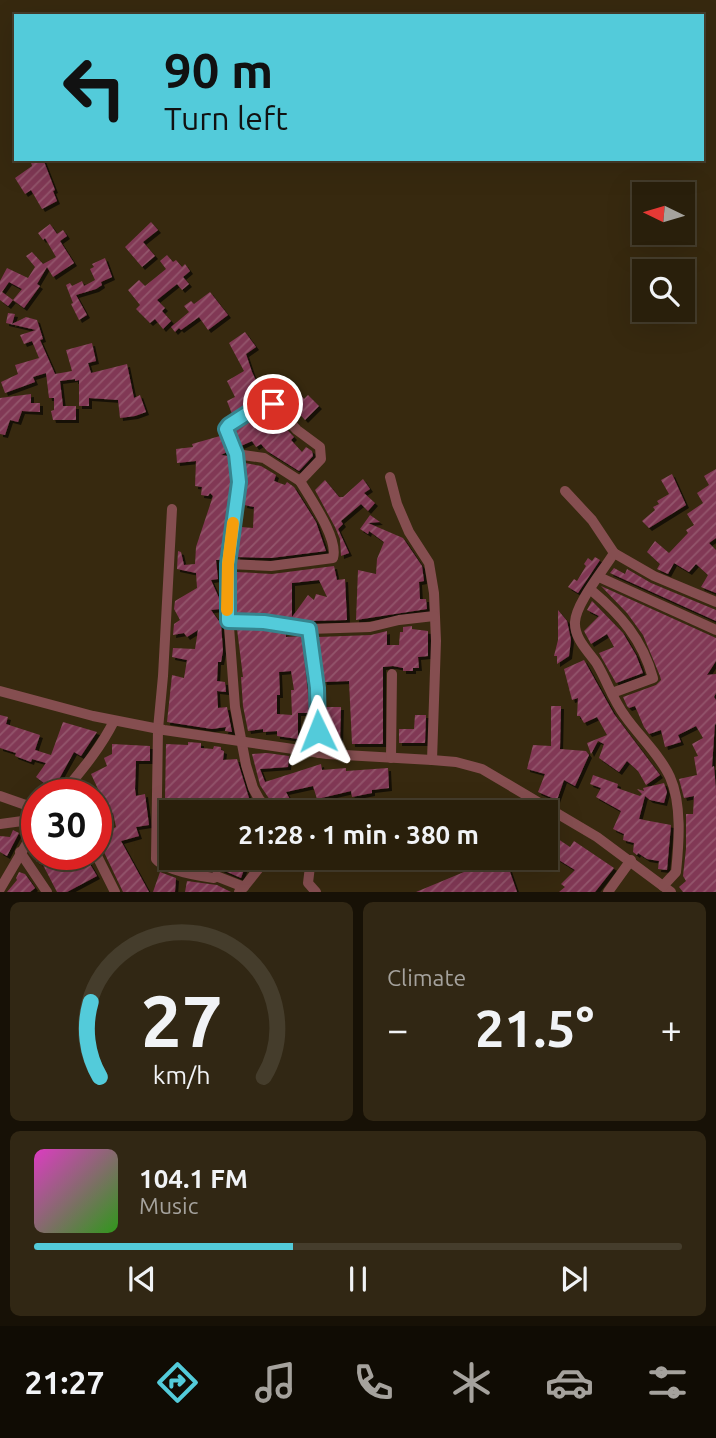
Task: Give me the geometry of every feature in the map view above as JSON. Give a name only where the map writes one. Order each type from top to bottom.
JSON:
[{"type":"street","points":[[260,800],[253,788],[235,707],[228,621],[228,564],[239,482],[236,454],[226,434],[229,425],[260,405],[273,404],[297,430],[320,447],[321,459],[300,481]]},
{"type":"street","points":[[228,564],[271,566],[333,558],[335,550],[300,481],[264,458],[236,454]]},
{"type":"street","points":[[390,477],[397,504],[409,532],[429,563],[434,593],[436,641],[432,760]]},
{"type":"street","points":[[565,491],[592,520],[614,553],[654,576],[716,602]]},
{"type":"street","points":[[172,509],[158,729],[156,859],[160,864],[200,876],[216,876],[242,889],[257,870]]},
{"type":"street","points":[[0,691],[114,721],[158,729],[319,753],[456,762],[482,769],[597,836],[667,889],[676,872],[674,787],[665,767],[624,715],[596,663],[579,640],[575,628],[575,618],[614,553]]},
{"type":"street","points":[[599,577],[716,630]]},
{"type":"street","points":[[591,590],[632,629],[653,678],[612,693]]},
{"type":"street","points":[[228,621],[264,622],[309,629],[370,627],[434,616]]},
{"type":"street","points":[[309,629],[317,688],[319,753]]},
{"type":"street","points":[[391,758],[392,674]]},
{"type":"street","points":[[75,779],[114,721]]},
{"type":"street","points":[[0,796],[21,803]]},
{"type":"street","points":[[0,824],[21,821]]},
{"type":"street","points":[[0,889],[20,852],[47,892]]},
{"type":"street","points":[[608,892],[631,860]]},
{"type":"street","points":[[104,870],[115,892]]},
{"type":"street","points":[[310,870],[308,883],[316,892]]},
{"type":"building","points":[[31,161],[44,161],[55,190],[53,191],[57,201],[42,209],[31,190],[25,194],[15,178],[32,166]]},
{"type":"building","points":[[151,222],[158,230],[143,242],[155,256],[142,267],[125,247]]},
{"type":"building","points":[[50,224],[57,234],[63,230],[67,236],[60,241],[74,263],[53,277],[47,267],[37,284],[40,286],[24,308],[13,300],[8,306],[0,300],[0,281],[7,268],[28,278],[35,267],[26,256],[32,252],[43,264],[56,257],[45,238],[43,240],[38,233]],"holes":[[[9,282],[22,289],[13,300],[2,292]]]},
{"type":"building","points":[[167,255],[182,267],[185,264],[190,271],[183,277],[189,284],[182,290],[177,284],[157,300],[165,308],[162,311],[171,321],[163,329],[155,319],[150,323],[136,309],[140,305],[128,290],[139,280],[145,286],[166,269],[160,261]]},
{"type":"building","points":[[105,258],[112,277],[101,282],[102,285],[96,289],[76,295],[87,315],[79,320],[66,285],[70,283],[72,286],[82,281],[84,286],[95,280],[90,269],[94,267],[92,264]]},
{"type":"building","points":[[210,292],[228,315],[208,330],[199,317],[175,332],[171,327],[189,312],[184,306],[191,301],[194,304]]},
{"type":"building","points":[[8,313],[15,314],[12,324],[26,317],[37,320],[43,339],[40,340],[55,374],[72,371],[66,350],[92,343],[96,361],[88,363],[91,373],[127,364],[134,398],[140,395],[146,412],[120,418],[118,400],[89,398],[89,406],[79,406],[79,380],[75,379],[60,381],[63,406],[76,406],[76,420],[53,420],[51,411],[54,410],[54,398],[49,398],[46,373],[33,377],[35,382],[5,393],[1,382],[18,374],[15,365],[39,358],[32,341],[24,344],[20,335],[36,330],[6,323]]},
{"type":"building","points":[[245,332],[256,347],[246,354],[258,385],[266,379],[273,389],[232,414],[227,401],[235,397],[227,381],[244,371],[229,343]]},
{"type":"building","points":[[291,383],[304,399],[308,395],[319,406],[305,420],[295,409],[291,412],[276,397]]},
{"type":"building","points":[[31,394],[31,403],[40,403],[40,412],[22,411],[18,422],[10,420],[5,435],[0,434],[0,398]]},
{"type":"building","points":[[270,412],[294,437],[291,440],[302,452],[306,447],[312,451],[313,456],[299,471],[267,451],[261,444],[256,447],[252,441],[241,446],[235,431],[263,413]]},
{"type":"building","points":[[220,436],[227,452],[221,455],[228,456],[231,482],[220,560],[216,560],[218,579],[211,580],[219,598],[220,609],[211,610],[221,624],[223,651],[221,662],[218,662],[217,681],[225,682],[226,692],[217,691],[218,708],[227,707],[232,732],[225,731],[226,727],[212,729],[167,722],[172,675],[184,678],[187,660],[172,657],[173,648],[195,649],[198,630],[187,637],[184,633],[173,635],[174,624],[180,620],[174,609],[175,601],[197,588],[196,573],[177,569],[178,551],[181,552],[184,565],[195,564],[196,547],[213,496],[210,493],[208,496],[201,495],[202,487],[195,486],[196,461],[177,463],[176,449],[193,447],[192,444]]},
{"type":"building","points":[[245,463],[261,466],[276,475],[274,481],[285,485],[287,482],[294,487],[316,522],[326,551],[271,558],[237,557],[241,527],[253,528],[254,507],[244,505],[247,483]]},
{"type":"building","points":[[716,469],[716,538],[709,543],[716,550],[716,593],[701,587],[708,575],[696,564],[689,572],[674,563],[668,574],[657,569],[660,564],[647,552],[655,541],[669,553],[688,533],[686,530],[694,525],[687,514],[703,503],[697,493],[709,485],[704,476]]},
{"type":"building","points":[[672,474],[686,505],[649,528],[642,521],[655,510],[653,507],[659,504],[657,501],[669,494],[661,480]]},
{"type":"building","points":[[363,479],[370,489],[364,493],[375,503],[368,511],[361,504],[341,521],[343,524],[338,529],[349,553],[341,556],[340,539],[315,490],[325,480],[339,497],[343,497]]},
{"type":"building","points":[[370,515],[380,522],[368,523],[403,538],[422,566],[424,581],[419,582],[420,599],[426,599],[427,609],[356,620],[358,570],[376,574],[377,559],[384,542],[369,531],[368,534],[360,529]]},
{"type":"building","points":[[595,557],[600,560],[578,593],[568,587],[574,579],[577,581],[588,558],[592,561]]},
{"type":"building","points":[[334,566],[337,580],[345,579],[347,620],[309,621],[265,614],[236,613],[236,572],[272,574]],"holes":[[[319,580],[327,597],[316,594],[314,600],[308,595],[292,617],[292,583]]]},
{"type":"building","points":[[614,568],[625,574],[627,569],[651,583],[716,610],[716,621],[610,573]]},
{"type":"building","points":[[601,586],[716,638],[716,661],[707,675],[716,674],[716,725],[715,723],[712,767],[714,766],[716,790],[716,892],[683,892],[679,887],[686,881],[683,876],[686,814],[693,814],[694,796],[684,798],[679,779],[697,775],[694,757],[698,756],[692,744],[703,738],[696,726],[678,735],[681,742],[665,747],[661,730],[649,734],[635,706],[627,706],[623,697],[656,685],[661,680],[643,635],[627,613]]},
{"type":"building","points":[[592,601],[623,633],[643,673],[616,683],[599,653],[614,647],[607,634],[591,644],[584,631],[599,616],[587,610]]},
{"type":"building","points":[[558,610],[567,621],[571,640],[569,656],[557,664],[557,656],[554,656],[558,640]]},
{"type":"building","points":[[412,626],[412,629],[428,631],[428,656],[418,657],[419,668],[413,668],[413,671],[403,671],[403,668],[393,666],[383,667],[383,744],[352,744],[349,681],[324,682],[318,637],[371,635],[387,631],[387,645],[399,645],[403,627]]},
{"type":"building","points":[[237,629],[286,633],[286,637],[302,636],[310,713],[298,713],[298,739],[277,736],[277,731],[248,731],[243,706],[243,677]],"holes":[[[291,671],[294,690],[291,690],[292,715],[277,714],[279,672]]]},
{"type":"building","points":[[584,660],[614,714],[660,775],[646,785],[638,771],[627,761],[619,772],[599,758],[604,744],[598,741],[591,754],[587,743],[607,735],[597,717],[584,723],[580,716],[577,716],[578,698],[572,700],[564,669]]},
{"type":"building","points":[[551,706],[561,706],[560,749],[586,751],[589,755],[575,786],[564,780],[557,800],[538,792],[545,774],[527,769],[533,745],[551,746]]},
{"type":"building","points":[[325,707],[341,707],[340,742],[327,742]]},
{"type":"building","points":[[0,715],[8,717],[6,724],[40,735],[35,750],[51,755],[63,722],[97,732],[81,756],[74,752],[59,779],[39,779],[36,777],[46,763],[32,759],[31,762],[0,748]]},
{"type":"building","points":[[415,715],[426,715],[425,743],[399,743],[399,729],[414,729]]},
{"type":"building","points":[[188,742],[201,743],[201,748],[221,747],[224,751],[223,760],[237,759],[249,800],[165,800],[166,744],[188,745]]},
{"type":"building","points":[[112,744],[150,746],[150,761],[136,761],[135,789],[136,796],[145,794],[149,825],[136,827],[139,836],[121,841],[149,892],[123,892],[112,869],[112,829],[116,827],[112,813],[112,779],[93,779],[91,774],[107,766],[104,758],[112,754]]},
{"type":"building","points":[[252,754],[289,756],[288,767],[260,769],[265,782],[321,764],[322,770],[388,768],[389,788],[352,797],[351,791],[317,799],[313,786],[286,792],[290,800],[270,800],[260,785]]},
{"type":"building","points":[[593,775],[640,796],[642,794],[637,789],[644,791],[643,788],[664,783],[667,792],[664,803],[645,796],[639,819],[671,825],[667,870],[658,869],[659,861],[633,852],[634,843],[623,840],[624,834],[613,829],[621,811],[596,797],[601,788],[590,784]]},
{"type":"building","points":[[13,830],[19,833],[7,856],[0,852],[0,836],[10,837]]},
{"type":"building","points":[[558,839],[570,847],[574,841],[614,868],[595,892],[559,892],[565,887],[561,884],[575,870],[558,859]]},
{"type":"building","points":[[46,870],[93,870],[97,876],[67,892],[57,892]]},
{"type":"building","points":[[223,870],[244,870],[241,878]]},
{"type":"building","points":[[509,870],[517,892],[416,892],[464,872]]},
{"type":"building","points":[[19,872],[25,874],[35,888],[30,892],[7,892],[17,880]]},
{"type":"building","points":[[160,872],[176,878],[175,892],[153,892]]},
{"type":"building","points":[[187,881],[217,885],[231,892],[185,892]]},
{"type":"slow traffic","points":[[227,610],[228,564],[233,523]]},
{"type":"route","points":[[273,404],[260,405],[226,429],[239,467],[228,564],[228,621],[264,622],[309,629],[317,688],[318,731]]}]
